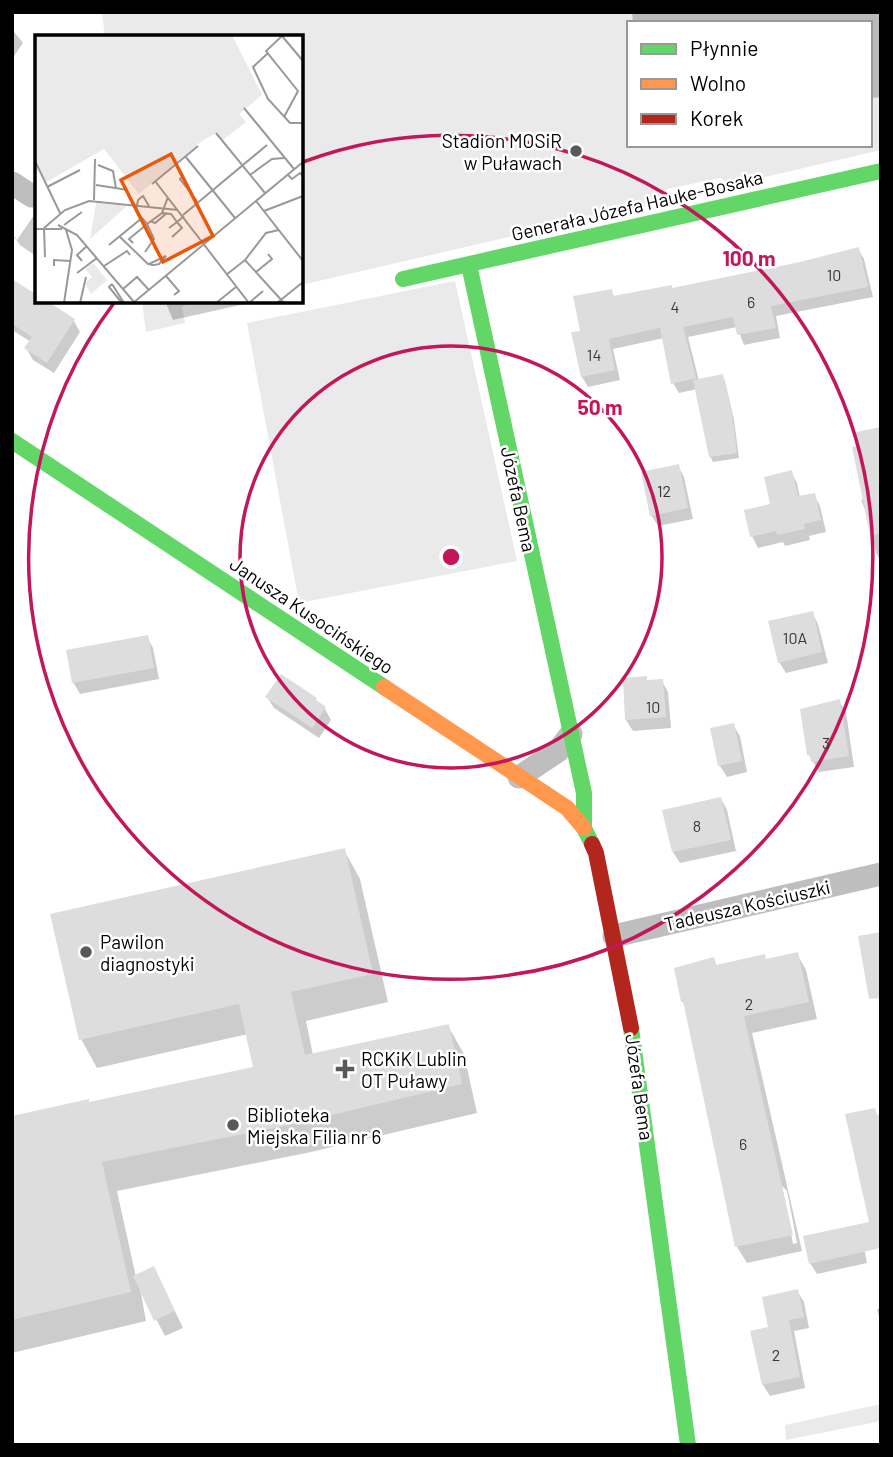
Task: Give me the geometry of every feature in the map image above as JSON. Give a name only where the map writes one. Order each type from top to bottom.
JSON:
[{"type":"street","name":"Generała Józefa Hauke-Bosaka","points":[[404,279],[881,171]]},
{"type":"street","points":[[12,183],[32,196]]},
{"type":"street","name":"Józefa Bema","points":[[469,265],[584,793],[584,828],[596,853],[632,1031],[688,1445]]},
{"type":"street","name":"Janusza Kusocińskiego","points":[[12,441],[567,808],[584,828]]},
{"type":"street","points":[[519,777],[558,751],[571,734]]},
{"type":"street","name":"Tadeusza Kościuszki","points":[[614,936],[881,874]]},
{"type":"shaded area","name":"Stadion MOSiR w Puławach","points":[[102,12],[881,12],[881,150],[731,185],[720,178],[667,189],[661,202],[303,285],[303,35],[105,35]]},
{"type":"shaded area","points":[[455,281],[517,561],[299,603],[247,323]]},
{"type":"shaded area","points":[[142,303],[195,303],[182,306],[185,323],[146,332]]},
{"type":"shaded area","points":[[881,1404],[881,1421],[786,1440],[785,1425]]},
{"type":"building","points":[[859,247],[868,287],[771,306],[776,328],[737,335],[733,317],[683,327],[696,378],[671,384],[660,328],[609,339],[615,370],[581,377],[571,332],[580,331],[573,296],[612,289],[613,296],[672,285],[672,288]]},
{"type":"building","points":[[12,279],[35,294],[35,303],[50,303],[75,319],[47,363],[24,348],[32,337],[12,324]]},
{"type":"building","points":[[723,374],[737,453],[709,457],[693,380]]},
{"type":"building","points":[[881,427],[881,534],[870,535],[852,447],[859,445],[856,432]]},
{"type":"building","points":[[679,464],[688,508],[650,516],[641,472]]},
{"type":"building","points":[[792,470],[798,496],[815,493],[821,520],[804,524],[805,529],[777,535],[776,531],[750,537],[744,510],[770,504],[764,477]]},
{"type":"building","points":[[813,611],[822,652],[778,663],[768,621]]},
{"type":"building","points":[[148,635],[154,668],[72,683],[66,650]]},
{"type":"building","points":[[281,674],[326,707],[312,728],[265,697]]},
{"type":"building","points":[[647,676],[647,680],[663,679],[666,717],[625,720],[623,678]]},
{"type":"building","points":[[840,699],[849,756],[811,762],[810,755],[807,755],[800,709]]},
{"type":"building","points":[[734,723],[742,761],[718,766],[710,728]]},
{"type":"building","points":[[721,797],[731,840],[672,852],[662,810]]},
{"type":"building","points":[[345,848],[373,974],[291,992],[305,1055],[449,1024],[462,1084],[294,1124],[102,1162],[131,1292],[12,1320],[12,1116],[253,1067],[239,1004],[79,1040],[50,914]]},
{"type":"building","points":[[881,932],[881,998],[869,999],[858,936]]},
{"type":"building","points":[[798,952],[809,1002],[744,1016],[793,1235],[735,1247],[674,968],[714,957],[716,965],[765,954],[766,959]]},
{"type":"building","points":[[875,1108],[877,1115],[881,1114],[881,1248],[809,1264],[803,1236],[869,1222],[845,1114]]},
{"type":"building","points":[[154,1266],[175,1311],[154,1321],[133,1276]]},
{"type":"building","points":[[798,1289],[804,1317],[789,1320],[800,1377],[762,1385],[750,1331],[768,1327],[762,1297]]},
{"type":"traffic: fast","points":[[403,279],[881,171]]},
{"type":"traffic: fast","points":[[469,265],[584,793],[584,828],[592,844]]},
{"type":"traffic: fast","points":[[12,441],[384,687]]},
{"type":"traffic: fast","points":[[631,1028],[688,1445]]},
{"type":"traffic: slow","points":[[384,687],[567,808],[584,828]]},
{"type":"traffic: jam","points":[[592,844],[631,1028]]},
{"type":"place","name":"Stadion MOSiR w Puławach","points":[[576,151]]},
{"type":"place","name":"Pawilon diagnostyki","points":[[86,952]]},
{"type":"place","name":"RCKiK Lublin OT Puławy","points":[[345,1069]]},
{"type":"place","name":"Biblioteka Miejska Filia nr 6","points":[[233,1125]]}]
